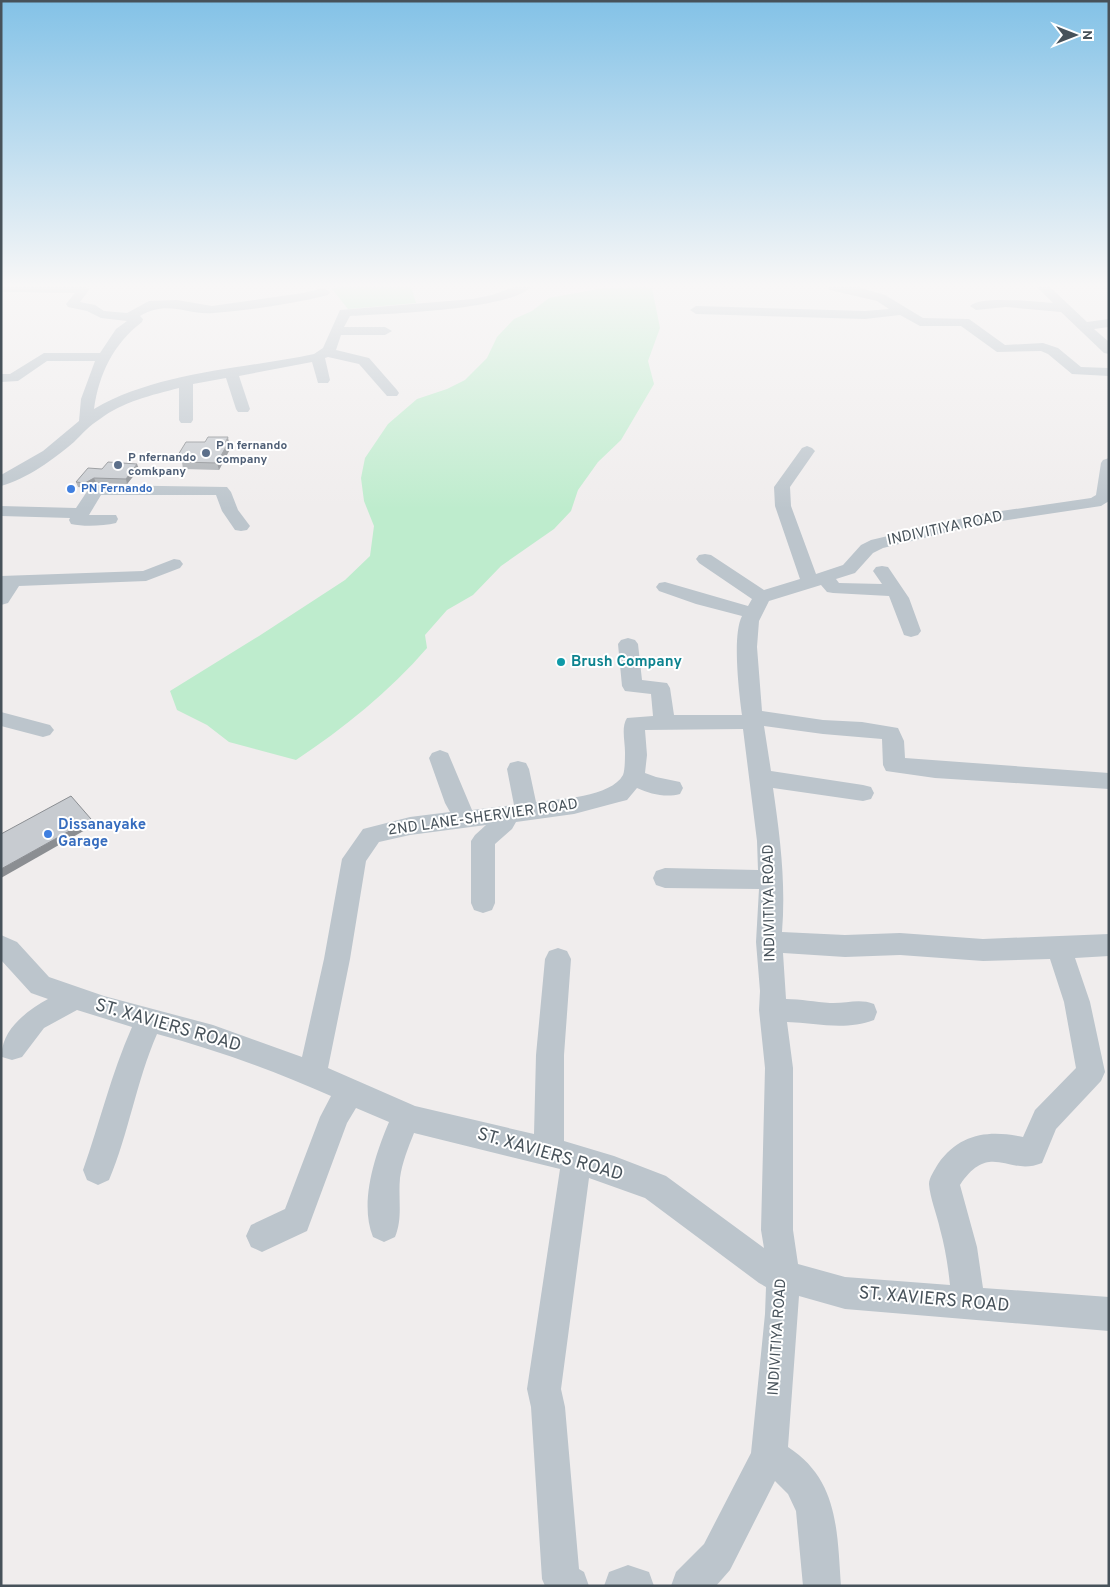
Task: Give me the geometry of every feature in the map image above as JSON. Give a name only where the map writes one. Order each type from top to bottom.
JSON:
[{"type":"street","points":[[1,378],[13,378],[38,361]]},
{"type":"street","points":[[86,420],[86,404],[102,361]]},
{"type":"street","points":[[1,481],[31,465],[63,443],[86,420],[130,398],[186,383],[291,361]]},
{"type":"street","points":[[322,361],[323,380]]},
{"type":"street","points":[[364,361],[392,394]]},
{"type":"street","points":[[1044,362],[1053,361]]},
{"type":"street","points":[[1064,361],[1077,371],[1109,372]]},
{"type":"street","points":[[231,373],[243,409]]},
{"type":"street","points":[[186,383],[186,420]]},
{"type":"street","points":[[807,451],[782,487],[783,506],[807,576],[820,579],[833,588],[896,590]]},
{"type":"street","name":"INDIVITIYA ROAD","points":[[690,1586],[717,1557],[769,1456],[782,1314],[783,1274],[777,1230],[779,1068],[772,1010],[773,991],[769,942],[772,905],[771,878],[769,841],[753,719],[747,647],[749,621],[758,605],[820,579],[850,569],[867,549],[894,539],[981,519],[1095,502],[1104,497],[1109,463]]},
{"type":"street","points":[[110,519],[77,520],[96,490],[221,490],[230,511],[241,526]]},
{"type":"street","points":[[1,511],[80,513]]},
{"type":"street","points":[[705,558],[758,605]]},
{"type":"street","points":[[1,599],[7,581],[146,576],[174,564]]},
{"type":"street","points":[[882,571],[896,590],[911,631]]},
{"type":"street","points":[[665,587],[703,600],[758,605]]},
{"type":"street","points":[[628,644],[632,686],[660,688],[665,723]]},
{"type":"street","points":[[1,719],[43,730]]},
{"type":"street","points":[[672,788],[652,785],[634,777],[636,755],[634,723],[753,719],[823,727],[862,728],[890,733],[893,741],[894,765],[1109,781]]},
{"type":"street","points":[[440,758],[456,802],[466,820]]},
{"type":"street","points":[[483,903],[483,841],[504,822],[517,814],[518,769]]},
{"type":"street","name":"2ND LANE-SHERVIER ROAD","points":[[314,1074],[320,1034],[338,959],[354,859],[371,834],[410,826],[574,806],[618,794],[634,777]]},
{"type":"street","points":[[761,778],[863,793]]},
{"type":"street","points":[[665,878],[707,880],[771,878]]},
{"type":"street","points":[[769,942],[845,946],[900,944],[984,950],[1109,945]]},
{"type":"street","name":"ST. XAVIERS ROAD","points":[[1,946],[8,950],[40,986],[104,1008],[213,1037],[314,1074],[406,1116],[562,1156],[614,1171],[655,1187],[770,1272],[783,1274],[846,1293],[1108,1315]]},
{"type":"street","points":[[969,1303],[961,1247],[944,1183],[951,1170],[972,1151],[994,1147],[1032,1153],[1045,1120],[1090,1072],[1077,1002],[1059,948]]},
{"type":"street","points":[[558,959],[550,1055],[562,1156],[544,1388],[550,1425],[561,1579],[570,1586]]},
{"type":"street","points":[[12,1048],[34,1020],[75,998]]},
{"type":"street","points":[[772,1010],[809,1011],[831,1015],[864,1012]]},
{"type":"street","points":[[98,1170],[124,1084],[149,1020]]},
{"type":"street","points":[[262,1236],[296,1220],[336,1117],[350,1091]]},
{"type":"street","points":[[384,1226],[385,1178],[391,1153],[406,1116]]},
{"type":"street","points":[[769,1456],[791,1470],[809,1491],[815,1505],[822,1586]]},
{"type":"street","points":[[623,1586],[628,1584],[635,1586]]},
{"type":"green space","points":[[484,361],[648,361],[654,384],[621,440],[598,462],[578,490],[571,511],[554,529],[501,566],[473,595],[447,610],[425,635],[427,648],[397,680],[349,722],[296,760],[229,742],[207,725],[177,710],[170,691],[345,580],[370,556],[374,526],[364,501],[361,478],[365,458],[388,424],[417,399],[447,389],[465,380]]},
{"type":"building","name":"P n fernando company","points":[[208,437],[228,437],[225,443],[228,443],[217,463],[182,462],[186,455],[178,455],[186,442],[205,442]]},
{"type":"building","points":[[108,462],[137,464],[126,479],[94,478],[85,483],[76,482],[88,468],[102,469]]},
{"type":"building","name":"Dissanayake Garage","points":[[71,796],[91,819],[1,869],[1,834]]},
{"type":"place","name":"P n fernando company","points":[[206,453]]},
{"type":"place","name":"P nfernando comkpany","points":[[118,465]]},
{"type":"place","name":"PN Fernando","points":[[71,489]]},
{"type":"place","name":"Brush Company","points":[[561,662]]},
{"type":"place","name":"Dissanayake Garage","points":[[48,834]]}]
